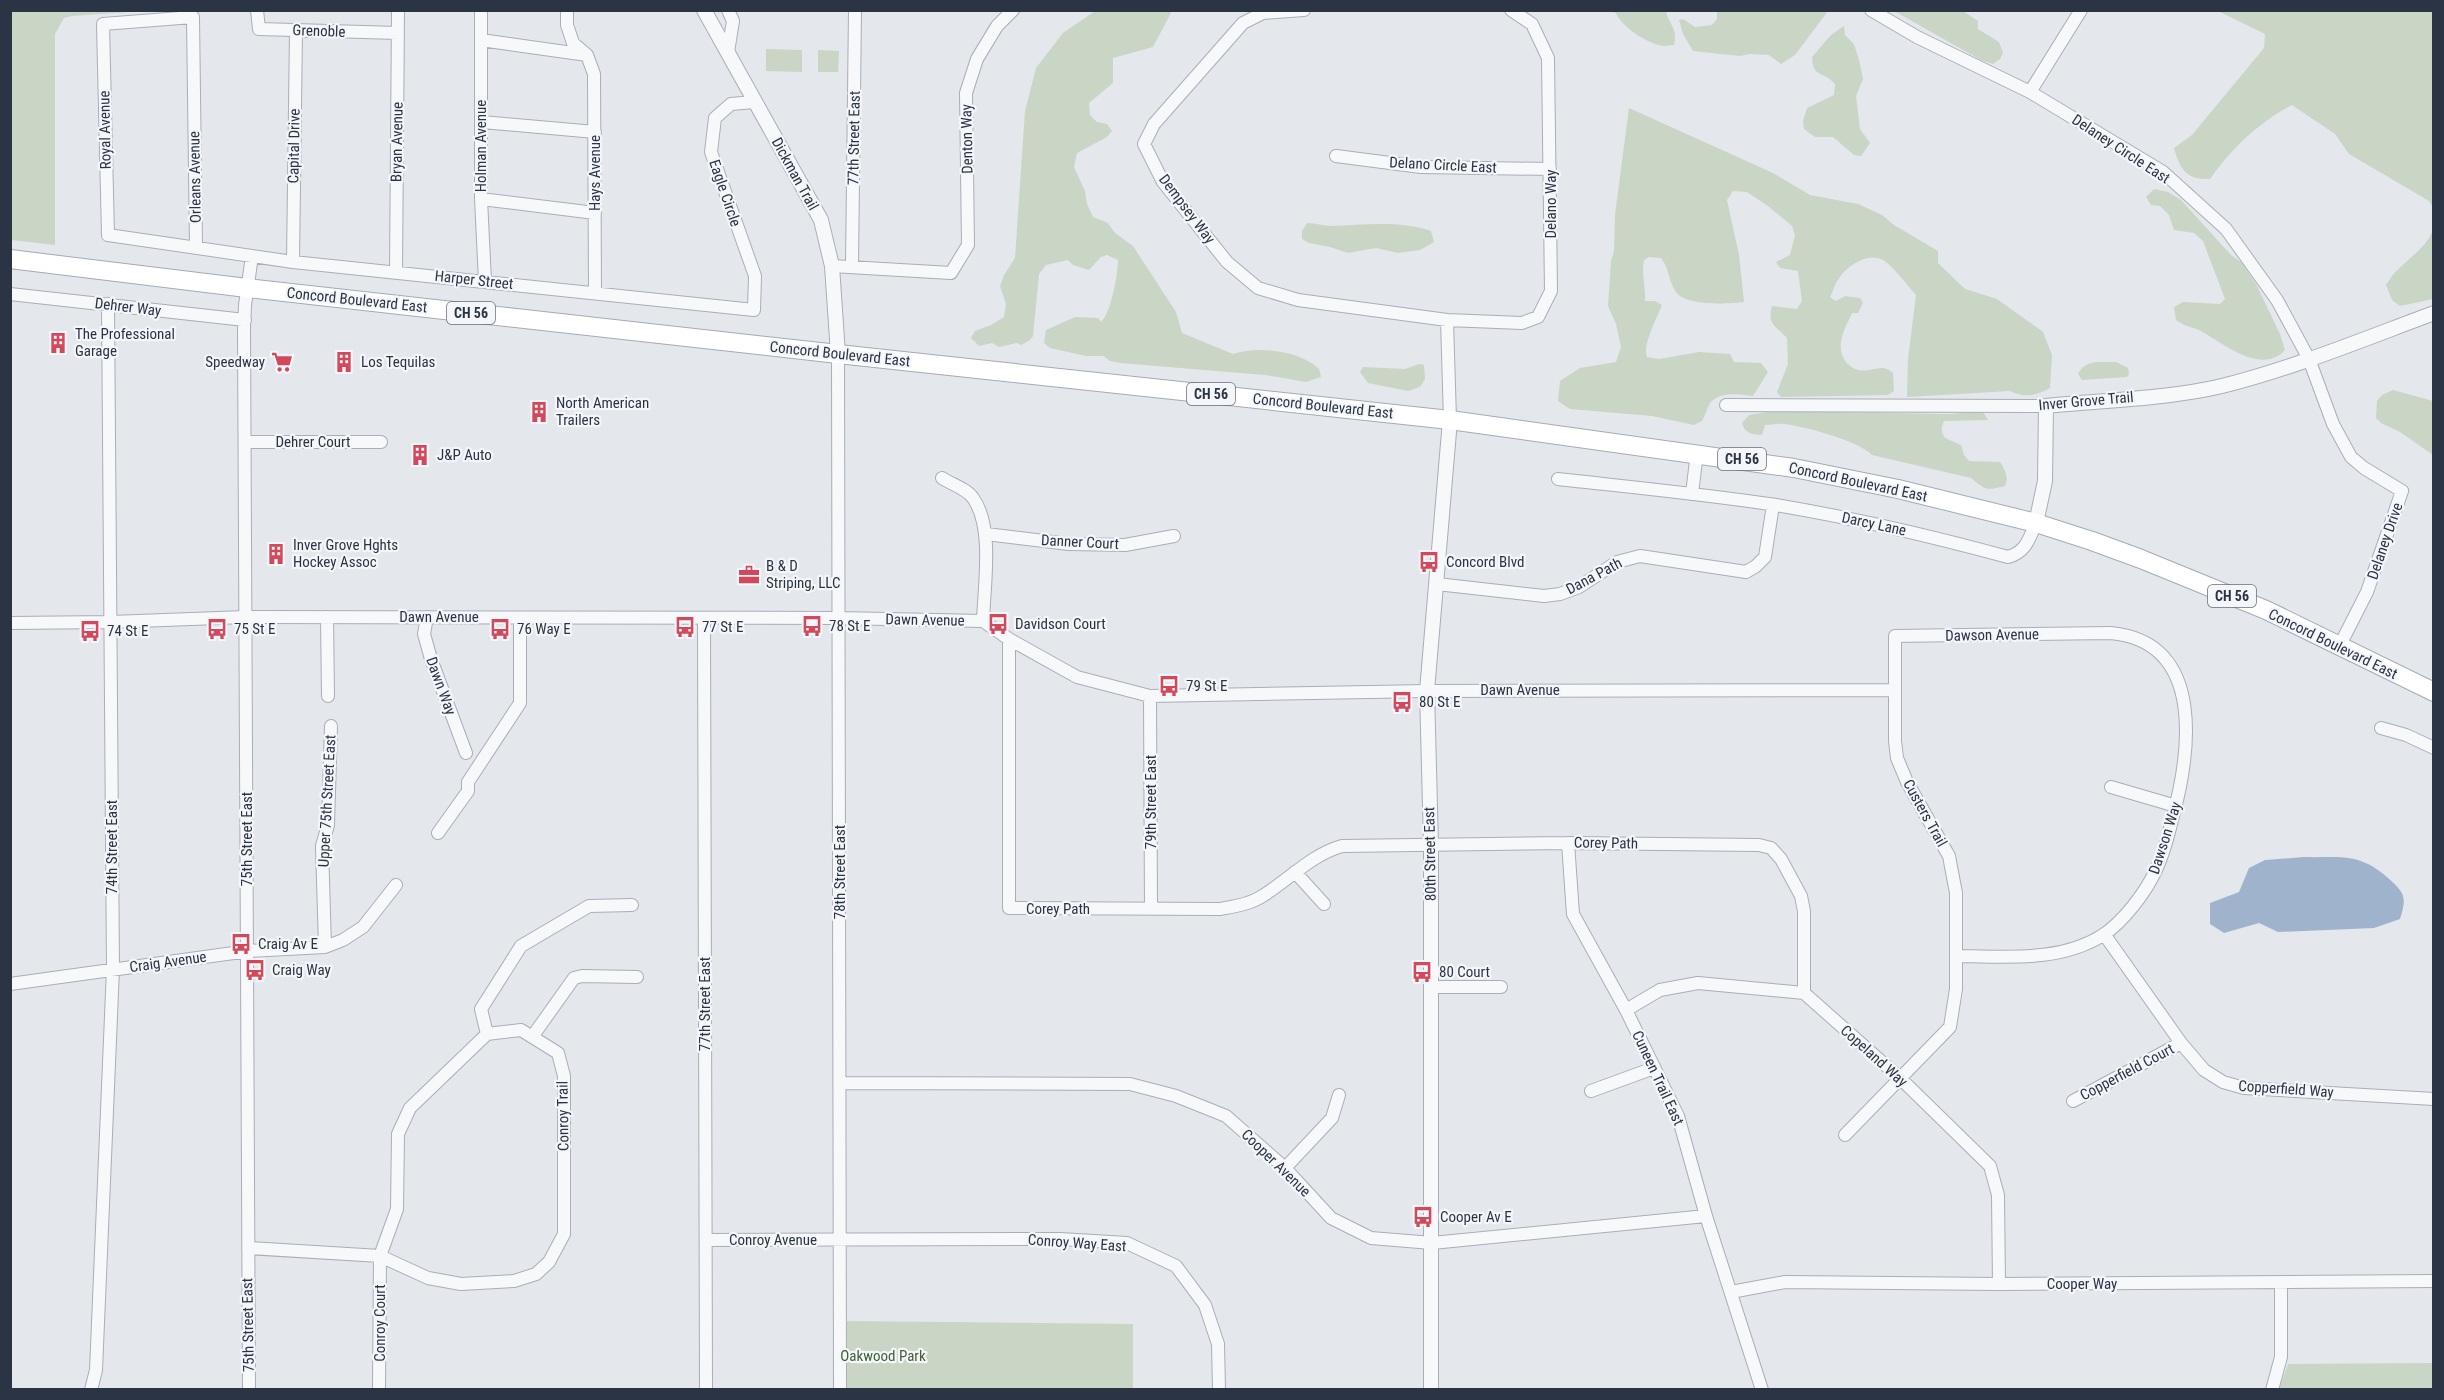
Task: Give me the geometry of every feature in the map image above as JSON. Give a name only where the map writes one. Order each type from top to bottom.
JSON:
[{"type":"main road","name":"Concord Boulevard East","points":[[10,259],[837,354],[1450,420],[1697,452],[1843,477],[2036,523],[2142,559],[2340,645],[2429,692]]},
{"type":"street","name":"Grenoble","points":[[257,10],[259,29],[398,33]]},
{"type":"street","name":"Bryan Avenue","points":[[396,273],[398,10]]},
{"type":"street","name":"Holman Avenue","points":[[481,10],[481,199],[485,281]]},
{"type":"street","name":"Hays Avenue","points":[[567,10],[567,25],[573,43],[586,55],[594,74],[595,293]]},
{"type":"street","name":"Dickman Trail","points":[[704,10],[821,220],[832,266],[837,354]]},
{"type":"street","points":[[728,10],[733,21],[728,52]]},
{"type":"street","name":"77th Street East","points":[[852,266],[855,10]]},
{"type":"street","name":"Denton Way","points":[[852,266],[951,273],[968,245],[966,93],[978,59],[997,26],[1013,10]]},
{"type":"street","name":"Dempsey Way","points":[[1304,10],[1263,13],[1243,23],[1154,124],[1144,144],[1163,182],[1227,262],[1258,288],[1298,300],[1447,320]]},
{"type":"street","name":"Delano Way","points":[[1447,320],[1522,322],[1538,317],[1551,291],[1548,58],[1532,24],[1511,10]]},
{"type":"street","name":"Delaney Circle East","points":[[1871,10],[1917,37],[2030,92],[2163,172],[2226,229],[2277,300],[2309,359]]},
{"type":"street","points":[[2030,92],[2081,10]]},
{"type":"street","name":"Royal Avenue","points":[[193,17],[103,24],[108,236],[196,247]]},
{"type":"street","name":"Orleans Avenue","points":[[193,17],[196,247]]},
{"type":"street","name":"Capital Drive","points":[[293,262],[296,30]]},
{"type":"street","points":[[481,40],[586,55]]},
{"type":"street","name":"Eagle Circle","points":[[754,102],[731,105],[715,118],[711,152],[755,276],[754,310]]},
{"type":"street","points":[[482,122],[595,132]]},
{"type":"street","name":"Delano Circle East","points":[[1336,156],[1421,167],[1550,169]]},
{"type":"street","points":[[481,199],[595,213]]},
{"type":"street","name":"Harper Street","points":[[196,247],[293,262],[754,310]]},
{"type":"street","name":"75th Street East","points":[[249,1389],[244,320],[252,256]]},
{"type":"street","points":[[832,266],[852,266]]},
{"type":"street","name":"Dehrer Way","points":[[10,294],[244,320]]},
{"type":"street","name":"74th Street East","points":[[91,1389],[96,1370],[113,969],[108,304]]},
{"type":"street","name":"Inver Grove Trail","points":[[1726,405],[2046,406],[2183,393],[2222,386],[2309,359],[2433,313]]},
{"type":"street","name":"80th Street East","points":[[1431,1389],[1431,845],[1428,691],[1450,420],[1447,320]]},
{"type":"street","name":"78th Street East","points":[[837,354],[840,1389]]},
{"type":"street","name":"Delaney Drive","points":[[2309,359],[2333,424],[2351,457],[2364,468],[2402,491],[2367,592],[2340,645]]},
{"type":"street","points":[[2036,523],[2045,481],[2046,406]]},
{"type":"street","name":"Dehrer Court","points":[[245,442],[381,442]]},
{"type":"street","points":[[1692,494],[1697,452]]},
{"type":"street","points":[[942,478],[972,496],[981,513],[986,534],[983,621]]},
{"type":"street","name":"Darcy Lane","points":[[1558,479],[1773,505],[1896,529],[2008,557],[2024,549],[2036,523]]},
{"type":"street","name":"Dana Path","points":[[1437,584],[1544,596],[1560,594],[1579,587],[1617,561],[1641,556],[1746,572],[1765,557],[1773,505]]},
{"type":"street","name":"Danner Court","points":[[986,534],[1069,544],[1114,545],[1174,536]]},
{"type":"street","name":"Dawn Avenue","points":[[10,623],[245,617],[839,618],[983,621],[1009,639],[1077,678],[1150,696],[1428,691],[1895,690]]},
{"type":"street","points":[[327,617],[328,696]]},
{"type":"street","name":"Dawn Way","points":[[427,617],[424,634],[431,659],[466,753]]},
{"type":"street","points":[[438,833],[468,791],[468,782],[520,703],[520,618]]},
{"type":"street","name":"77th Street East","points":[[704,618],[706,1389]]},
{"type":"street","name":"Dawson Avenue","points":[[1895,636],[2089,633]]},
{"type":"street","name":"Dawson Way","points":[[1956,956],[2052,955],[2083,945],[2104,934],[2134,905],[2151,880],[2176,806],[2186,749],[2186,715],[2182,693],[2173,671],[2152,647],[2133,637],[2111,633],[2089,633]]},
{"type":"street","name":"Custers Trail","points":[[1845,1134],[1950,1027],[1956,989],[1956,893],[1949,856],[1907,782],[1897,758],[1895,636]]},
{"type":"street","name":"Corey Path","points":[[1009,639],[1009,908],[1220,909],[1244,905],[1263,896],[1324,851],[1342,846],[1568,843],[1759,845],[1771,848],[1781,859],[1801,896],[1804,911],[1804,993]]},
{"type":"street","name":"79th Street East","points":[[1150,696],[1152,909]]},
{"type":"street","name":"Upper 75th Street East","points":[[325,947],[322,846],[328,825],[331,726]]},
{"type":"street","points":[[2381,728],[2406,735],[2433,748]]},
{"type":"street","points":[[2111,787],[2176,806]]},
{"type":"street","name":"Cuneen Trail East","points":[[1568,843],[1573,914],[1626,1010],[1678,1116],[1706,1216],[1762,1389]]},
{"type":"street","points":[[1295,872],[1324,904]]},
{"type":"street","points":[[325,947],[343,940],[363,927],[396,885]]},
{"type":"street","points":[[380,1256],[397,1209],[398,1134],[410,1108],[488,1034],[481,1009],[521,946],[589,906],[632,905]]},
{"type":"street","name":"Copperfield Way","points":[[2104,934],[2181,1043],[2204,1071],[2234,1086],[2256,1089],[2433,1099]]},
{"type":"street","name":"Craig Avenue","points":[[10,984],[248,951],[325,947]]},
{"type":"street","points":[[532,1037],[574,978],[582,976],[637,977]]},
{"type":"street","points":[[1626,1010],[1660,990],[1698,983],[1804,993]]},
{"type":"street","points":[[1431,987],[1501,987]]},
{"type":"street","name":"Copeland Way","points":[[1804,993],[1901,1079],[1990,1166],[1998,1195],[1999,1284]]},
{"type":"street","name":"Conroy Trail","points":[[248,1248],[380,1256],[428,1278],[461,1284],[514,1281],[536,1274],[549,1262],[564,1234],[564,1076],[558,1053],[521,1030],[488,1034]]},
{"type":"street","name":"Copperfield Court","points":[[2073,1101],[2181,1043]]},
{"type":"street","points":[[1591,1091],[1654,1068]]},
{"type":"street","name":"Cooper Avenue","points":[[840,1083],[1130,1084],[1176,1096],[1226,1116],[1285,1168],[1331,1218],[1371,1238],[1432,1243],[1706,1216]]},
{"type":"street","points":[[1285,1168],[1332,1118],[1339,1095]]},
{"type":"street","name":"Conroy Way East","points":[[839,1240],[1060,1239],[1127,1244],[1176,1266],[1205,1305],[1218,1344],[1219,1389]]},
{"type":"street","name":"Conroy Avenue","points":[[706,1240],[839,1240]]},
{"type":"street","name":"Conroy Court","points":[[379,1389],[380,1256]]},
{"type":"street","name":"Cooper Way","points":[[1731,1292],[1785,1282],[1999,1284],[2433,1281]]},
{"type":"street","points":[[2272,1389],[2281,1357],[2281,1283]]},
{"type":"green space","points":[[11,10],[144,11],[64,18],[55,34],[55,245],[11,240]]},
{"type":"green space","points":[[1170,10],[1171,13],[1153,47],[1113,58],[1113,83],[1089,103],[1090,115],[1097,122],[1107,124],[1112,131],[1107,137],[1077,153],[1074,167],[1093,217],[1108,223],[1115,233],[1133,246],[1176,312],[1182,333],[1233,354],[1266,350],[1290,354],[1311,363],[1319,369],[1321,377],[1306,382],[1265,375],[1120,363],[1110,361],[1103,356],[1086,356],[1050,348],[1044,343],[1046,330],[1075,317],[1098,318],[1101,322],[1105,317],[1113,293],[1118,260],[1107,255],[1101,257],[1089,270],[1073,265],[1068,260],[1046,265],[1039,274],[1033,336],[1030,340],[1021,345],[1017,343],[999,347],[992,343],[979,346],[971,338],[975,331],[1004,317],[1006,304],[1000,286],[1015,258],[1025,111],[1036,68],[1063,33],[1095,11]]},
{"type":"green space","points":[[1717,10],[1828,11],[1795,55],[1781,64],[1769,55],[1740,56],[1693,51],[1683,34],[1679,20],[1683,19],[1695,27],[1712,25],[1717,19]]},
{"type":"green space","points":[[1609,11],[1666,11],[1674,30],[1674,45],[1661,46],[1647,41],[1628,28],[1616,13]]},
{"type":"green space","points":[[1894,11],[1963,11],[1978,21],[1978,29],[1999,42],[2003,53],[2000,59],[1993,64],[1981,60]]},
{"type":"green space","points":[[2218,11],[2433,11],[2433,207],[2429,201],[2349,154],[2335,134],[2292,105],[2246,137],[2210,179],[2195,178],[2185,172],[2174,148],[2192,135],[2264,48],[2265,34]]},
{"type":"green space","points":[[1844,26],[1845,35],[1854,44],[1863,79],[1856,96],[1860,129],[1870,143],[1861,156],[1854,155],[1833,137],[1815,137],[1804,129],[1803,121],[1807,108],[1834,95],[1835,84],[1814,69],[1812,57],[1831,35]]},
{"type":"green space","points":[[766,49],[802,50],[802,72],[766,71]]},
{"type":"green space","points":[[818,50],[839,51],[838,72],[818,72]]},
{"type":"green space","points":[[1629,108],[1773,173],[1810,195],[1858,204],[1882,215],[1894,225],[1938,251],[1938,263],[1965,289],[1997,299],[2043,332],[2052,355],[2050,388],[2030,395],[2020,395],[2010,391],[1907,397],[1908,359],[1916,295],[1887,263],[1871,258],[1864,259],[1846,270],[1830,297],[1836,301],[1845,296],[1860,298],[1863,303],[1858,313],[1852,313],[1842,337],[1843,356],[1851,367],[1856,369],[1863,371],[1884,368],[1889,370],[1893,373],[1894,391],[1888,395],[1781,397],[1777,392],[1788,364],[1787,338],[1774,325],[1771,312],[1772,306],[1797,309],[1802,301],[1798,271],[1780,268],[1776,262],[1790,255],[1795,235],[1792,226],[1768,206],[1747,192],[1733,191],[1727,200],[1739,255],[1744,302],[1707,303],[1681,297],[1673,288],[1661,258],[1649,257],[1644,260],[1643,265],[1645,301],[1655,301],[1662,305],[1648,339],[1646,352],[1647,357],[1659,359],[1699,352],[1730,354],[1734,362],[1761,363],[1768,372],[1753,396],[1730,394],[1714,399],[1702,421],[1694,425],[1652,416],[1570,409],[1558,401],[1560,381],[1580,368],[1616,362],[1621,347],[1616,324],[1608,306],[1615,215]]},
{"type":"green space","points":[[2154,189],[2168,192],[2181,200],[2231,255],[2241,262],[2256,284],[2280,334],[2285,350],[2265,360],[2254,359],[2176,320],[2174,307],[2183,302],[2220,304],[2225,299],[2203,241],[2194,233],[2174,230],[2169,215],[2160,206],[2151,205],[2146,197]]},
{"type":"green space","points":[[1307,223],[1331,226],[1407,225],[1431,231],[1434,242],[1420,250],[1398,253],[1376,248],[1348,253],[1302,239],[1302,231]]},
{"type":"green space","points":[[2433,230],[2433,299],[2400,306],[2392,300],[2386,285],[2397,270],[2424,245]]},
{"type":"green space","points":[[2096,362],[2116,362],[2128,368],[2129,374],[2127,377],[2082,380],[2078,374],[2081,369]]},
{"type":"green space","points":[[1419,364],[1424,365],[1425,379],[1420,387],[1408,391],[1368,383],[1360,372],[1363,367],[1405,369]]},
{"type":"green space","points":[[2393,390],[2433,401],[2433,455],[2376,418],[2377,401],[2382,395]]},
{"type":"green space","points":[[1774,411],[1947,414],[1983,412],[1988,420],[1944,421],[1943,434],[1945,438],[1961,445],[1969,461],[2000,462],[2007,480],[2005,486],[1986,488],[1971,478],[1872,455],[1844,440],[1804,428],[1782,424],[1765,425],[1762,435],[1749,433],[1743,427],[1742,423],[1749,415]]},
{"type":"green space","name":"Oakwood Park","points":[[847,1321],[1133,1324],[1133,1389],[847,1389]]},
{"type":"green space","points":[[2433,1363],[2433,1389],[2279,1389],[2288,1364]]},
{"type":"water","points":[[2304,857],[2349,858],[2378,870],[2394,883],[2403,896],[2400,919],[2374,928],[2278,932],[2259,923],[2224,933],[2210,924],[2210,903],[2239,892],[2249,868],[2265,860]]},
{"type":"place","name":"The Professional Garage","points":[[58,343]]},
{"type":"place","name":"Speedway","points":[[282,362]]},
{"type":"place","name":"Los Tequilas","points":[[344,362]]},
{"type":"place","name":"North American Trailers","points":[[539,412]]},
{"type":"place","name":"J&P Auto","points":[[420,455]]},
{"type":"place","name":"Inver Grove Hghts Hockey Assoc","points":[[276,554]]},
{"type":"place","name":"Concord Blvd","points":[[1429,562]]},
{"type":"place","name":"B & D Striping, LLC","points":[[749,575]]},
{"type":"place","name":"Davidson Court","points":[[998,624]]},
{"type":"place","name":"78 St E","points":[[812,626]]},
{"type":"place","name":"77 St E","points":[[685,627]]},
{"type":"place","name":"75 St E","points":[[217,629]]},
{"type":"place","name":"76 Way E","points":[[500,629]]},
{"type":"place","name":"74 St E","points":[[90,631]]},
{"type":"place","name":"79 St E","points":[[1169,686]]},
{"type":"place","name":"80 St E","points":[[1402,702]]},
{"type":"place","name":"Craig Av E","points":[[241,944]]},
{"type":"place","name":"Craig Way","points":[[255,970]]},
{"type":"place","name":"80 Court","points":[[1422,972]]},
{"type":"place","name":"Cooper Av E","points":[[1423,1217]]}]
